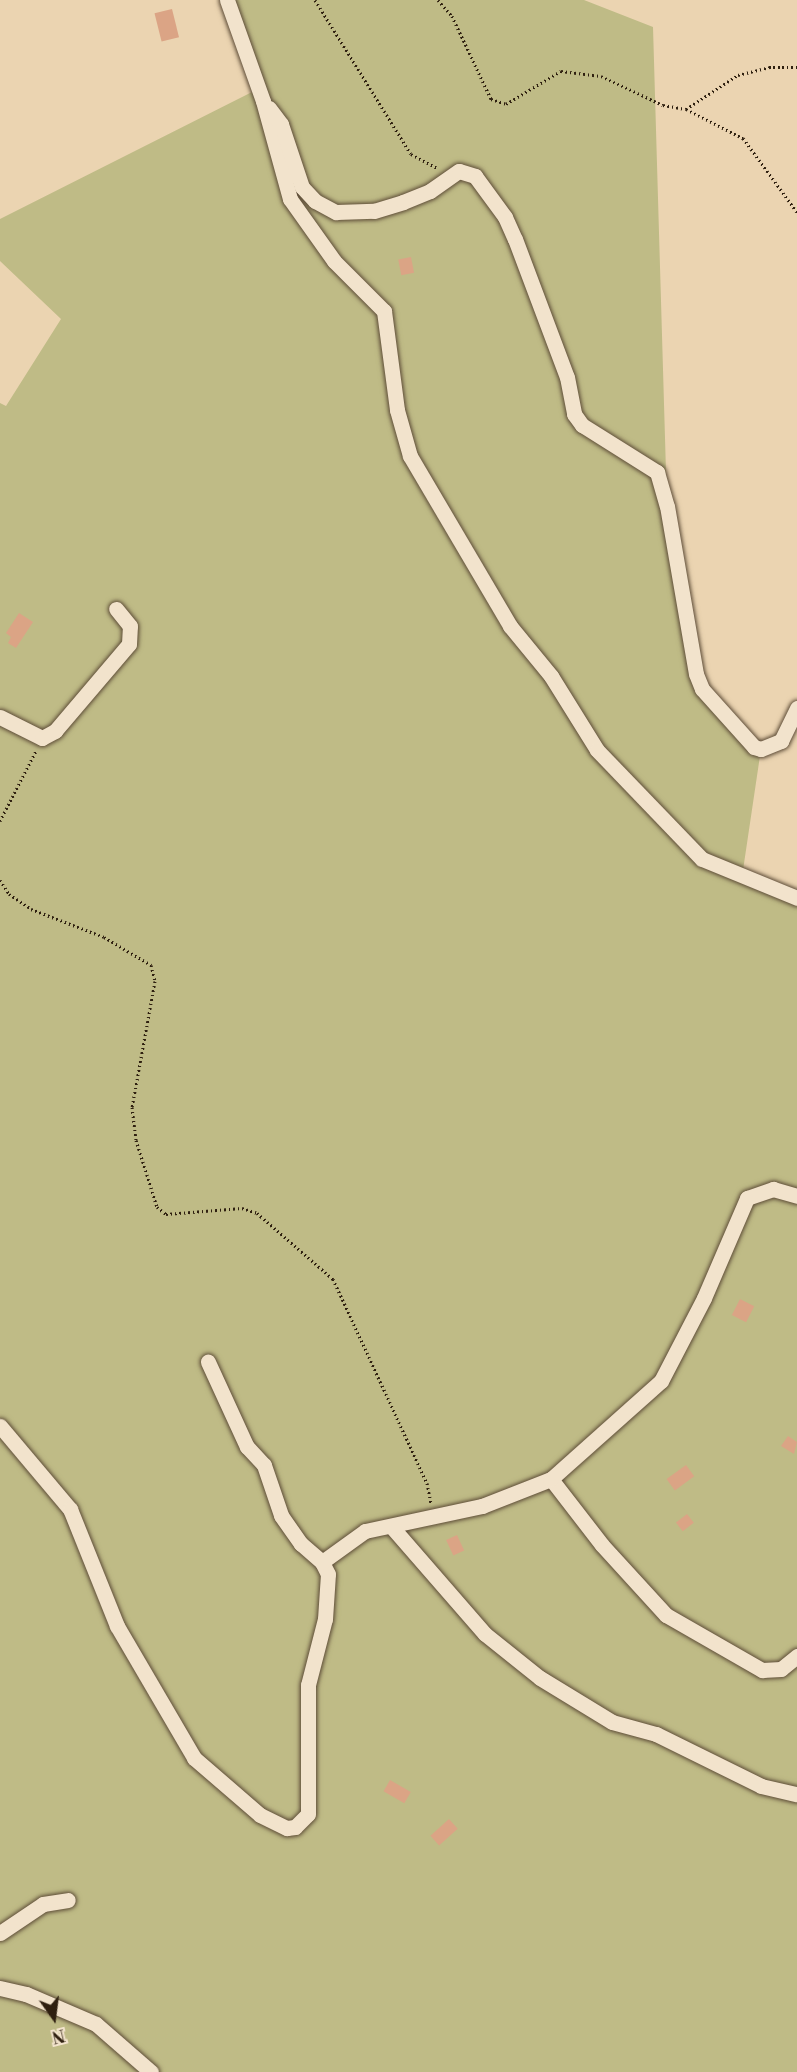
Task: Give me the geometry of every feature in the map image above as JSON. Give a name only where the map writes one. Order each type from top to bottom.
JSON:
[{"type":"street","points":[[227,0],[263,101],[290,199],[334,261],[384,311],[397,410],[410,456],[510,626],[551,675],[597,750],[702,859],[797,898]]},
{"type":"street","points":[[263,101],[281,124],[302,187],[315,201],[336,212],[374,211],[403,202],[429,191],[459,171],[475,176],[505,217],[567,377],[574,414],[582,425],[657,472],[667,506],[696,674],[702,689],[754,747],[762,749],[781,741],[797,708]]},
{"type":"street","points":[[0,717],[42,738],[55,731],[129,644],[130,626],[116,609]]},
{"type":"street","points":[[322,1562],[351,1538],[511,1497],[551,1479],[661,1382],[704,1298],[747,1198],[773,1189],[797,1196]]},
{"type":"street","points":[[0,1426],[70,1509],[117,1626],[194,1758],[260,1815],[287,1828],[301,1824],[308,1814],[308,1685],[325,1618],[328,1574],[322,1562],[301,1544],[281,1515],[264,1465],[247,1447],[208,1362]]},
{"type":"street","points":[[551,1479],[602,1545],[666,1615],[762,1670],[781,1669],[797,1656]]},
{"type":"street","points":[[391,1526],[485,1634],[540,1678],[612,1722],[656,1734],[761,1786],[797,1794]]},
{"type":"street","points":[[0,1933],[43,1904],[68,1900]]},
{"type":"street","points":[[0,1988],[26,1994],[96,2024],[151,2072]]},
{"type":"path","points":[[315,0],[411,154],[432,167],[459,171]]},
{"type":"path","points":[[438,0],[452,16],[491,99],[506,104],[561,71],[601,75],[663,105],[686,109],[743,138],[797,212]]},
{"type":"path","points":[[686,109],[738,75],[769,68],[797,67]]},
{"type":"path","points":[[0,821],[42,738]]},
{"type":"path","points":[[0,880],[9,894],[31,909],[104,937],[151,965],[155,981],[132,1107],[136,1140],[157,1207],[166,1214],[242,1208],[257,1213],[333,1279],[427,1483],[434,1516]]},
{"type":"shaded area","points":[[234,0],[584,0],[653,27],[667,506],[696,675],[761,749],[742,877],[797,898],[797,2072],[0,2072],[0,403],[6,406],[61,319],[0,261],[0,219],[258,89]]},
{"type":"building","points":[[172,9],[179,37],[162,41],[155,13]]},
{"type":"building","points":[[411,257],[414,273],[401,275],[398,259]]},
{"type":"building","points":[[19,613],[33,622],[16,648],[8,643],[11,637],[6,633]]},
{"type":"building","points":[[740,1299],[754,1306],[746,1322],[732,1315]]},
{"type":"building","points":[[788,1436],[797,1442],[794,1454],[781,1446]]},
{"type":"building","points":[[686,1465],[694,1476],[675,1490],[667,1479]]},
{"type":"building","points":[[687,1514],[694,1523],[683,1531],[676,1523]]},
{"type":"building","points":[[457,1535],[464,1550],[453,1555],[446,1540]]},
{"type":"building","points":[[390,1780],[411,1792],[404,1803],[384,1791]]},
{"type":"building","points":[[449,1819],[458,1829],[439,1845],[430,1836]]}]
